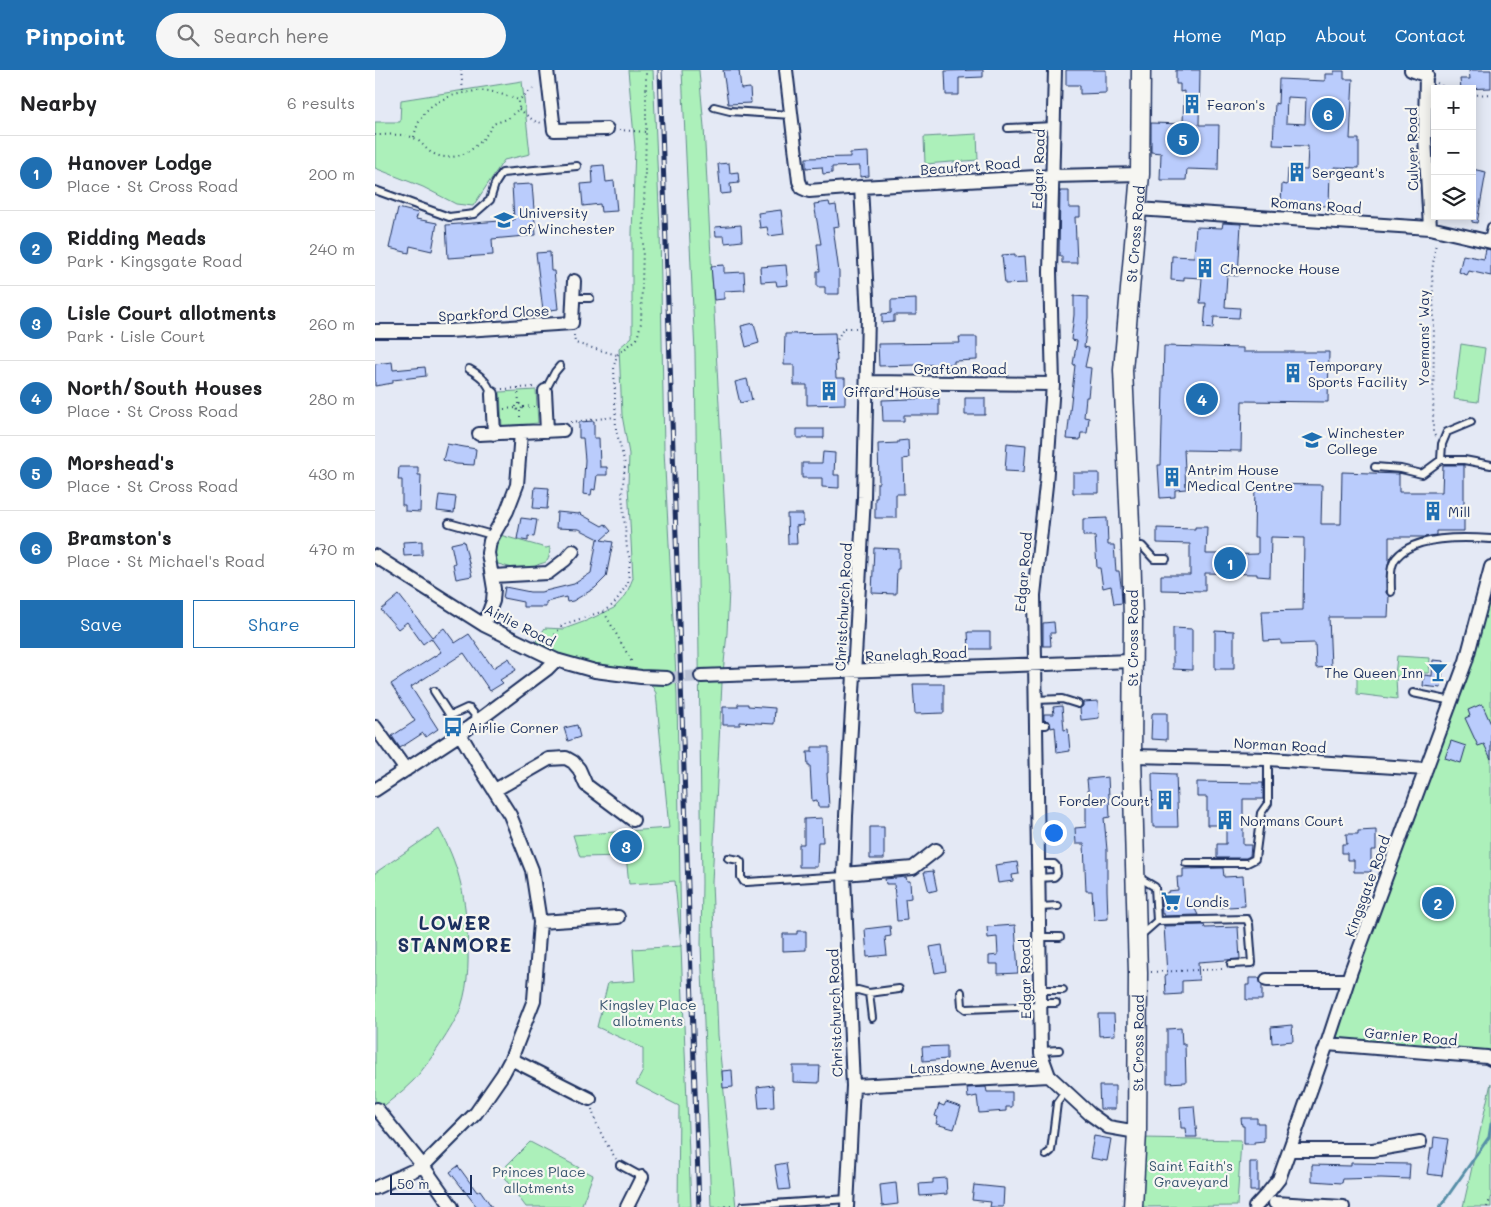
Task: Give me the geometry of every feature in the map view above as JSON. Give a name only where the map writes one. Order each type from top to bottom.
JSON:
[{"type":"main road","name":"St Cross Road","points":[[1133,1207],[1137,1132],[1137,938],[1132,756],[1131,546],[1123,370],[1140,174],[1141,70]]},
{"type":"street","points":[[786,70],[799,181],[802,188],[809,191],[861,187]]},
{"type":"street","name":"Edgar Road","points":[[1049,1076],[1041,1051],[1038,864],[1041,725],[1035,700],[1034,595],[1046,485],[1053,384],[1050,262],[1055,70]]},
{"type":"street","points":[[1411,70],[1426,73]]},
{"type":"street","name":"Culver Road","points":[[1426,73],[1425,137],[1434,228]]},
{"type":"street","points":[[547,76],[554,130],[607,129]]},
{"type":"street","name":"Beaufort Road","points":[[861,187],[1053,176],[1140,174]]},
{"type":"street","name":"Christchurch Road","points":[[848,1203],[853,1086],[844,875],[845,816],[864,496],[868,328],[861,187]]},
{"type":"street","name":"Romans Road","points":[[1137,209],[1434,228],[1490,242]]},
{"type":"street","points":[[573,323],[574,281]]},
{"type":"street","name":"Sparkford Close","points":[[375,331],[449,331],[573,323]]},
{"type":"street","name":"Grafton Road","points":[[867,382],[1053,384]]},
{"type":"street","points":[[546,388],[547,431]]},
{"type":"street","points":[[491,392],[494,434]]},
{"type":"street","points":[[479,434],[563,430]]},
{"type":"street","points":[[484,625],[493,601],[494,589],[488,553],[493,535],[507,511],[517,485],[521,432]]},
{"type":"street","points":[[493,576],[548,573],[573,551]]},
{"type":"street","name":"Airlie Road","points":[[375,556],[484,625],[550,658],[595,671],[641,677],[667,678]]},
{"type":"street","name":"Kingsgate Road","points":[[1255,1207],[1273,1201],[1348,980],[1466,661],[1491,568]]},
{"type":"street","points":[[375,790],[460,734],[547,669],[550,658]]},
{"type":"street","name":"Ranelagh Road","points":[[701,676],[1132,661]]},
{"type":"street","points":[[375,727],[406,770]]},
{"type":"street","points":[[375,1188],[423,1166],[476,1113],[511,1059],[534,1000],[540,922],[532,870],[510,815],[460,734]]},
{"type":"street","name":"Norman Road","points":[[1132,756],[1268,759],[1427,769]]},
{"type":"street","points":[[495,790],[549,759],[565,758],[573,762],[579,769],[586,785],[633,820]]},
{"type":"street","points":[[844,875],[913,868],[936,850]]},
{"type":"street","points":[[540,922],[618,917]]},
{"type":"street","points":[[1267,980],[1348,980]]},
{"type":"street","name":"Garnier Road","points":[[1327,1044],[1491,1059]]},
{"type":"street","points":[[511,1059],[589,1099]]},
{"type":"street","name":"Lansdowne Avenue","points":[[853,1086],[1049,1076],[1065,1092],[1107,1126],[1137,1132]]},
{"type":"street","points":[[377,1109],[453,1207]]},
{"type":"street","points":[[1290,1150],[1373,1150],[1420,1142]]},
{"type":"street","points":[[627,1207],[642,1177]]},
{"type":"street","points":[[1273,1201],[1343,1207]]},
{"type":"lane","points":[[714,107],[730,111],[791,115]]},
{"type":"lane","points":[[1008,128],[1054,126]]},
{"type":"lane","points":[[375,190],[449,217],[474,214],[489,200],[501,173],[577,166]]},
{"type":"lane","points":[[1490,242],[1491,227]]},
{"type":"lane","points":[[573,298],[589,298]]},
{"type":"lane","points":[[546,388],[560,366]]},
{"type":"lane","points":[[469,369],[481,376],[491,392]]},
{"type":"lane","points":[[1441,460],[1442,444],[1447,432],[1471,422]]},
{"type":"lane","points":[[1375,467],[1401,468],[1422,474],[1441,460],[1463,460],[1491,465]]},
{"type":"lane","points":[[449,523],[493,535]]},
{"type":"lane","points":[[1391,592],[1391,571],[1396,559],[1414,544],[1435,540],[1469,538],[1491,540]]},
{"type":"lane","points":[[1131,546],[1142,546],[1154,559],[1167,559]]},
{"type":"lane","points":[[434,691],[449,714],[451,715],[467,708],[479,720]]},
{"type":"lane","points":[[1413,693],[1452,701]]},
{"type":"lane","points":[[1035,700],[1062,699],[1079,704]]},
{"type":"lane","points":[[1186,863],[1247,863],[1255,859],[1261,813],[1268,804],[1268,759]]},
{"type":"lane","points":[[728,858],[741,862],[741,877],[744,882],[844,875]]},
{"type":"lane","points":[[1038,864],[1054,864],[1057,866],[1057,874],[1054,877],[1038,878]]},
{"type":"lane","points":[[1135,876],[1155,887],[1157,921]]},
{"type":"lane","points":[[1039,907],[1058,906]]},
{"type":"lane","points":[[1137,938],[1157,921],[1247,919],[1252,963],[1231,964]]},
{"type":"lane","points":[[1039,937],[1060,936]]},
{"type":"lane","points":[[849,991],[858,990],[869,993],[899,989]]},
{"type":"lane","points":[[1040,990],[1063,990]]},
{"type":"lane","points":[[961,992],[962,1006],[965,1009],[1056,1003]]},
{"type":"lane","points":[[869,993],[872,1018]]},
{"type":"lane","points":[[1041,1051],[1059,1050]]},
{"type":"lane","points":[[1046,1155],[1051,1151],[1057,1103],[1065,1092]]},
{"type":"lane","points":[[620,1166],[642,1177]]},
{"type":"lane","points":[[743,1206],[848,1203]]},
{"type":"path","points":[[461,70],[463,93]]},
{"type":"path","points":[[550,658],[549,644],[561,625],[604,612],[615,604],[628,583],[630,572],[622,494],[625,464],[618,442],[615,417],[614,366],[617,355],[637,339],[641,323],[646,70]]},
{"type":"path","points":[[519,109],[519,100],[547,76]]},
{"type":"path","points":[[414,137],[416,124],[422,115],[437,102],[448,96],[488,91],[519,100]]},
{"type":"path","points":[[1476,96],[1491,94]]},
{"type":"path","points":[[519,109],[534,120],[554,126]]},
{"type":"path","points":[[375,135],[414,137],[433,153],[450,157],[468,153],[489,133],[493,124],[507,119],[519,109]]},
{"type":"path","points":[[607,129],[646,132]]},
{"type":"path","name":"Yoemans' Way","points":[[1434,228],[1432,272],[1434,318],[1433,433],[1442,444]]},
{"type":"path","points":[[573,323],[575,343],[617,355]]},
{"type":"path","points":[[835,344],[843,328],[868,328]]},
{"type":"path","points":[[491,392],[518,388],[546,388]]},
{"type":"path","points":[[518,388],[519,404]]},
{"type":"path","points":[[563,430],[566,423],[615,417]]},
{"type":"path","points":[[604,612],[641,677]]},
{"type":"path","points":[[589,1099],[594,1117],[620,1166]]},
{"type":"path","points":[[1487,1207],[1491,1197]]},
{"type":"path","points":[[720,1207],[743,1206]]},
{"type":"green space","points":[[628,70],[653,70],[660,230],[664,450],[677,695],[681,946],[675,881],[629,884],[626,856],[580,857],[573,835],[669,828],[656,693],[644,672],[577,660],[534,644],[545,628],[564,629],[614,608],[626,595],[633,578],[628,485],[629,454],[622,415],[619,348],[632,337],[632,234],[635,147]]},
{"type":"green space","points":[[682,70],[699,70],[704,127],[729,589],[722,683],[712,882],[718,1035],[736,1207],[711,1207],[701,944],[702,883],[695,353]]},
{"type":"green space","points":[[522,81],[530,154],[504,160],[473,206],[456,204],[423,187],[375,168],[375,122],[400,122],[401,100]]},
{"type":"green space","points":[[977,134],[978,160],[925,164],[924,137]]},
{"type":"green space","points":[[1461,344],[1485,348],[1478,402],[1454,399]]},
{"type":"green space","points":[[536,390],[538,423],[502,426],[500,392]]},
{"type":"green space","points":[[500,535],[546,548],[550,547],[547,561],[532,569],[516,569],[498,564],[495,550]]},
{"type":"green space","points":[[1491,593],[1491,1052],[1333,1038],[1434,761],[1436,761],[1472,663]]},
{"type":"green space","points":[[1397,656],[1430,658],[1429,673],[1423,673],[1422,678],[1396,676],[1397,699],[1357,694],[1357,675],[1395,676]]},
{"type":"green space","points":[[439,829],[456,866],[466,917],[468,960],[464,998],[453,1024],[425,1066],[413,1081],[375,1113],[375,873]]},
{"type":"green space","name":"Kingsley Place allotments","points":[[681,946],[691,1207],[678,1207],[679,1106],[636,1084],[643,1071],[643,1048],[597,1027],[608,983],[635,981],[633,949]]},
{"type":"green space","points":[[1491,1083],[1491,1207],[1463,1207]]},
{"type":"green space","name":"Saint Faith's Graveyard","points":[[1144,1138],[1241,1140],[1237,1206],[1142,1207]]},
{"type":"green space","name":"Princes Place allotments","points":[[530,1142],[593,1175],[581,1207],[526,1207],[500,1172]]},
{"type":"building","points":[[723,70],[739,70],[741,89],[750,88],[751,103],[728,104]]},
{"type":"building","points":[[983,70],[983,77],[959,78],[959,95],[946,95],[945,71]]},
{"type":"building","points":[[1066,70],[1106,70],[1106,93],[1080,94],[1080,85],[1066,85]]},
{"type":"building","points":[[1176,70],[1200,70],[1199,125],[1219,125],[1218,170],[1187,169],[1186,180],[1160,180],[1161,153],[1151,152],[1151,123],[1183,124],[1184,91],[1180,92],[1180,84],[1176,84]]},
{"type":"building","points":[[1469,70],[1491,70],[1491,88],[1476,88],[1476,85],[1461,85],[1460,79],[1470,79]]},
{"type":"building","points":[[1334,71],[1344,71],[1344,79],[1353,79],[1350,139],[1359,139],[1359,168],[1334,167],[1334,171],[1330,171],[1329,206],[1281,204],[1282,184],[1287,185],[1288,169],[1307,170],[1308,146],[1273,145],[1275,103],[1278,104],[1279,79],[1325,81],[1325,74],[1334,74]],"holes":[[[1287,97],[1306,98],[1305,124],[1286,123]]]},
{"type":"building","points":[[868,152],[869,176],[860,177],[860,166],[832,167],[832,173],[823,174],[822,167],[806,168],[806,158],[850,157],[850,153]]},
{"type":"building","points":[[729,163],[730,173],[738,172],[739,183],[730,184],[731,193],[721,194],[718,164]]},
{"type":"building","points":[[604,165],[606,182],[614,181],[617,211],[601,212],[600,204],[583,206],[581,184],[593,183],[592,166]]},
{"type":"building","points":[[1476,170],[1486,172],[1477,223],[1472,222],[1472,220],[1476,220]]},
{"type":"building","points":[[532,184],[536,235],[492,239],[493,255],[448,258],[446,225],[514,220],[512,185]]},
{"type":"building","points":[[1060,191],[1069,191],[1069,208],[1080,208],[1080,217],[1075,217],[1077,263],[1062,263],[1062,256],[1059,256]]},
{"type":"building","points":[[829,202],[830,206],[836,205],[839,226],[833,227],[839,272],[839,294],[825,294],[825,287],[817,287],[817,271],[820,271],[817,244],[821,244],[814,204]]},
{"type":"building","points":[[398,208],[418,213],[416,219],[437,223],[432,251],[410,246],[409,253],[389,248]]},
{"type":"building","points":[[781,210],[784,234],[769,236],[767,227],[760,228],[758,213]]},
{"type":"building","name":"Chernocke House","points":[[1223,223],[1241,224],[1238,276],[1227,275],[1225,307],[1240,308],[1239,318],[1214,317],[1213,329],[1204,328],[1206,303],[1200,303],[1202,278],[1184,277],[1184,281],[1171,280],[1172,256],[1194,257],[1196,227],[1222,228]]},
{"type":"building","points":[[741,225],[742,241],[725,243],[724,236],[716,236],[715,227]]},
{"type":"building","points":[[1486,249],[1491,250],[1491,276],[1469,271],[1467,275],[1459,272],[1463,255],[1484,259]]},
{"type":"building","points":[[550,252],[551,271],[554,271],[558,309],[543,311],[536,253]]},
{"type":"building","points":[[1015,254],[1015,257],[1025,256],[1027,283],[1005,284],[1002,255]]},
{"type":"building","points":[[724,265],[724,273],[744,272],[745,290],[724,291],[724,299],[714,300],[711,266]]},
{"type":"building","points":[[786,265],[788,285],[777,286],[776,281],[761,282],[760,267]]},
{"type":"building","points":[[1074,296],[1088,297],[1088,318],[1084,347],[1089,348],[1085,367],[1091,368],[1084,417],[1089,418],[1087,433],[1081,433],[1080,440],[1067,439],[1075,365],[1073,364],[1077,341],[1071,340]]},
{"type":"building","points":[[916,299],[916,315],[894,315],[894,322],[882,323],[882,314],[891,313],[891,300]]},
{"type":"building","points":[[754,323],[759,343],[746,347],[741,326]]},
{"type":"building","points":[[835,333],[836,378],[845,378],[845,404],[807,405],[807,385],[794,385],[794,365],[784,365],[785,334]]},
{"type":"building","points":[[959,337],[977,337],[977,360],[954,361],[954,364],[879,366],[878,344],[960,343]]},
{"type":"building","points":[[1164,346],[1243,348],[1243,352],[1329,352],[1328,402],[1242,401],[1241,451],[1184,450],[1186,489],[1175,490],[1175,497],[1160,498],[1158,465],[1161,465]]},
{"type":"building","points":[[392,362],[393,370],[425,367],[426,376],[393,380],[393,383],[375,386],[375,364]]},
{"type":"building","points":[[747,379],[752,400],[740,403],[735,382]]},
{"type":"building","points":[[939,398],[939,415],[904,415],[904,421],[883,421],[882,400]]},
{"type":"building","points":[[965,398],[985,398],[985,415],[965,415]]},
{"type":"building","points":[[594,421],[594,438],[599,438],[600,467],[607,467],[607,475],[597,475],[595,490],[592,489],[591,495],[583,494],[585,460],[583,438],[579,438],[579,422]]},
{"type":"building","points":[[797,429],[824,429],[824,438],[797,438]]},
{"type":"building","points":[[908,440],[909,458],[903,459],[904,494],[896,494],[896,518],[875,518],[875,498],[877,498],[877,483],[879,483],[878,444],[898,443],[898,441]]},
{"type":"building","points":[[1007,443],[1026,445],[1024,472],[1005,471]]},
{"type":"building","points":[[447,444],[476,449],[474,465],[456,464],[443,460]]},
{"type":"building","points":[[823,452],[835,453],[834,475],[839,475],[839,488],[822,487],[822,478],[802,478],[802,463],[822,463]]},
{"type":"building","points":[[1443,465],[1464,465],[1464,531],[1436,531],[1436,535],[1425,537],[1389,537],[1389,560],[1386,579],[1386,593],[1389,596],[1388,617],[1329,617],[1331,667],[1316,668],[1315,643],[1281,644],[1281,640],[1264,641],[1262,611],[1303,610],[1304,538],[1271,537],[1270,577],[1257,576],[1257,574],[1205,573],[1205,591],[1161,590],[1161,575],[1190,575],[1190,544],[1157,543],[1157,528],[1195,529],[1195,527],[1207,527],[1206,554],[1258,554],[1258,537],[1254,537],[1255,484],[1322,485],[1321,524],[1341,524],[1342,472],[1399,474],[1399,492],[1442,492]]},
{"type":"building","points":[[399,467],[418,467],[418,475],[421,475],[420,512],[405,511],[405,505],[402,505],[402,480],[398,480]]},
{"type":"building","points":[[1073,473],[1099,473],[1099,493],[1073,493]]},
{"type":"building","points":[[535,487],[549,488],[547,509],[533,508]]},
{"type":"building","points":[[439,495],[456,497],[454,513],[437,511]]},
{"type":"building","points":[[557,512],[579,513],[602,526],[605,524],[611,531],[601,540],[613,542],[606,577],[595,588],[573,601],[567,602],[566,597],[546,602],[546,607],[523,607],[523,602],[503,598],[505,587],[530,592],[541,592],[574,584],[591,573],[597,539],[599,539],[579,529],[556,528]]},
{"type":"building","points":[[787,514],[803,514],[803,525],[796,526],[797,544],[788,544]]},
{"type":"building","points":[[521,518],[537,520],[534,537],[528,536],[528,541],[517,539]]},
{"type":"building","points":[[1107,518],[1108,545],[1114,545],[1116,571],[1119,571],[1122,603],[1114,604],[1111,586],[1103,588],[1100,568],[1097,568],[1095,536],[1083,536],[1083,519]]},
{"type":"building","points":[[422,541],[422,555],[404,556],[403,542]]},
{"type":"building","points":[[464,541],[472,576],[456,579],[451,544]]},
{"type":"building","points":[[874,548],[899,549],[896,594],[872,593]]},
{"type":"building","points":[[399,595],[432,637],[444,628],[455,643],[469,634],[493,668],[509,658],[516,670],[500,680],[503,683],[490,691],[464,653],[411,687],[438,729],[426,737],[423,733],[400,748],[392,736],[415,721],[391,684],[441,652],[431,638],[423,644],[407,622],[398,629],[381,610]]},
{"type":"building","points":[[1054,622],[1055,633],[1050,633],[1051,646],[1043,646],[1043,623]]},
{"type":"building","points":[[1173,628],[1192,629],[1192,670],[1173,669]]},
{"type":"building","points":[[1215,630],[1234,631],[1234,669],[1215,669]]},
{"type":"building","points":[[968,632],[990,632],[990,649],[969,649]]},
{"type":"building","name":"The Queen Inn","points":[[1433,660],[1444,661],[1441,688],[1423,686],[1424,675],[1432,676]]},
{"type":"building","points":[[913,684],[944,684],[944,713],[915,714]]},
{"type":"building","points":[[1098,701],[1099,718],[1081,720],[1080,708],[1083,706],[1083,702]]},
{"type":"building","points":[[738,704],[775,708],[774,724],[740,722],[740,725],[723,725],[723,707],[738,707]]},
{"type":"building","points":[[1482,704],[1491,724],[1491,759],[1484,744],[1478,746],[1465,718],[1470,716],[1468,710]]},
{"type":"building","points":[[1062,706],[1064,730],[1068,729],[1070,751],[1057,753],[1055,727],[1051,728],[1050,722],[1044,720],[1044,714],[1054,714],[1053,707]]},
{"type":"building","points":[[1153,713],[1167,713],[1167,740],[1151,739]]},
{"type":"building","points":[[577,725],[580,737],[568,741],[564,728]]},
{"type":"building","points":[[1451,741],[1466,746],[1461,763],[1445,758]]},
{"type":"building","points":[[812,747],[829,747],[827,773],[829,807],[818,807],[817,800],[812,801],[810,765],[808,765],[807,752],[812,752]]},
{"type":"building","name":"Forder Court","points":[[1152,773],[1176,774],[1178,827],[1153,827]]},
{"type":"building","points":[[1108,777],[1110,817],[1104,818],[1107,850],[1108,919],[1094,920],[1092,891],[1086,891],[1084,844],[1076,844],[1075,828],[1086,827],[1086,799],[1089,799],[1087,779]]},
{"type":"building","name":"Normans Court","points":[[1197,782],[1263,783],[1263,799],[1243,799],[1243,845],[1251,845],[1250,856],[1246,858],[1217,858],[1217,844],[1226,844],[1226,825],[1207,825],[1207,797],[1197,797]]},
{"type":"building","points":[[822,818],[823,842],[818,842],[817,867],[799,867],[799,844],[804,844],[804,819]]},
{"type":"building","points":[[870,827],[884,827],[884,859],[870,859]]},
{"type":"building","points":[[1376,830],[1376,850],[1371,850],[1371,872],[1354,872],[1354,860],[1347,860],[1347,853],[1342,853],[1342,844],[1347,844],[1346,834],[1358,834],[1358,831]]},
{"type":"building","points":[[1017,862],[1019,874],[1012,875],[1013,881],[998,883],[995,865]]},
{"type":"building","points":[[1223,868],[1224,877],[1243,876],[1245,906],[1195,909],[1198,915],[1164,916],[1162,914],[1160,894],[1178,890],[1177,877],[1183,877],[1183,869]]},
{"type":"building","points":[[933,871],[937,890],[929,892],[924,872]]},
{"type":"building","points":[[906,877],[907,881],[910,881],[911,898],[905,899],[907,920],[897,921],[894,884],[886,884],[885,879]]},
{"type":"building","points":[[1015,925],[1018,973],[998,974],[998,964],[989,964],[989,956],[998,955],[997,937],[988,938],[987,927]]},
{"type":"building","points":[[1204,925],[1205,928],[1238,927],[1240,959],[1198,962],[1199,980],[1182,981],[1182,994],[1166,995],[1165,975],[1167,975],[1164,926]]},
{"type":"building","points":[[890,926],[891,936],[885,937],[887,955],[867,957],[865,929]]},
{"type":"building","points":[[797,931],[806,931],[806,950],[783,951],[783,934],[797,934]]},
{"type":"building","points":[[942,945],[946,971],[935,973],[930,947]]},
{"type":"building","points":[[1249,978],[1259,978],[1262,986],[1262,1000],[1246,1000],[1246,985],[1249,985]]},
{"type":"building","points":[[1098,1014],[1114,1014],[1115,1035],[1099,1036]]},
{"type":"building","points":[[1292,1025],[1293,1041],[1272,1043],[1271,1027]]},
{"type":"building","points":[[1181,1028],[1182,1044],[1185,1044],[1186,1082],[1167,1083],[1167,1029]]},
{"type":"building","points":[[947,1046],[947,1059],[923,1061],[922,1047]]},
{"type":"building","points":[[793,1066],[820,1066],[819,1083],[793,1082]]},
{"type":"building","points":[[732,1070],[733,1087],[723,1088],[722,1071]]},
{"type":"building","points":[[773,1085],[774,1107],[759,1108],[757,1087]]},
{"type":"building","points":[[1099,1086],[1115,1086],[1115,1109],[1100,1109]]},
{"type":"building","points":[[986,1087],[987,1092],[1012,1092],[1012,1107],[1006,1107],[1006,1111],[979,1113],[977,1096],[968,1098],[967,1088]]},
{"type":"building","points":[[946,1102],[961,1107],[954,1129],[936,1124],[938,1117],[935,1116],[939,1104],[944,1106]]},
{"type":"building","points":[[1194,1106],[1197,1137],[1186,1137],[1185,1128],[1181,1128],[1180,1107]]},
{"type":"building","points":[[1241,1118],[1257,1118],[1257,1123],[1264,1123],[1264,1141],[1244,1144],[1244,1126],[1242,1126]]},
{"type":"building","points":[[1094,1136],[1111,1139],[1107,1161],[1090,1158]]},
{"type":"building","points":[[1434,1137],[1448,1139],[1442,1176],[1427,1174]]},
{"type":"building","points":[[1250,1162],[1258,1162],[1258,1191],[1250,1191]]},
{"type":"building","points":[[786,1163],[790,1189],[779,1190],[775,1165]]},
{"type":"building","points":[[1351,1163],[1410,1164],[1409,1179],[1343,1179],[1342,1183],[1312,1181],[1312,1165],[1351,1166]]},
{"type":"building","points":[[458,1166],[477,1192],[480,1190],[492,1207],[477,1207],[450,1172]]},
{"type":"building","points":[[946,1178],[947,1194],[920,1196],[919,1184],[933,1183],[933,1179]]},
{"type":"building","points":[[896,1183],[898,1204],[882,1206],[880,1185]]},
{"type":"building","points":[[974,1185],[1004,1188],[1003,1207],[990,1207],[991,1202],[972,1200]]},
{"type":"waterway","points":[[1440,1207],[1489,1137],[1491,1124]]},
{"type":"tunnel","points":[[667,678],[701,676]]},
{"type":"railway","points":[[660,70],[699,1207]]},
{"type":"place","name":"Fearon's","points":[[1192,104]]},
{"type":"place","name":"Bramston's","points":[[1328,114]]},
{"type":"place","name":"Morshead's","points":[[1183,139]]},
{"type":"place","name":"Sergeant's","points":[[1297,172]]},
{"type":"place","name":"University of Winchester","points":[[504,220]]},
{"type":"place","name":"Chernocke House","points":[[1205,268]]},
{"type":"place","name":"Temporary Sports Facility","points":[[1293,373]]},
{"type":"place","name":"Giffard House","points":[[829,391]]},
{"type":"place","name":"North/South Houses","points":[[1202,399]]},
{"type":"place","name":"Winchester College","points":[[1312,440]]},
{"type":"place","name":"Antrim House Medical Centre","points":[[1172,477]]},
{"type":"place","name":"Mill","points":[[1433,511]]},
{"type":"place","name":"Hanover Lodge","points":[[1230,563]]},
{"type":"place","name":"The Queen Inn","points":[[1438,672]]},
{"type":"place","name":"Airlie Corner","points":[[453,727]]},
{"type":"place","name":"Forder Court","points":[[1165,800]]},
{"type":"place","name":"Normans Court","points":[[1225,820]]},
{"type":"place","name":"Lisle Court allotments","points":[[626,846]]},
{"type":"place","name":"Londis","points":[[1171,901]]},
{"type":"place","name":"Ridding Meads","points":[[1438,903]]},
{"type":"district","name":"LOWER STANMORE","points":[[455,933]]}]
